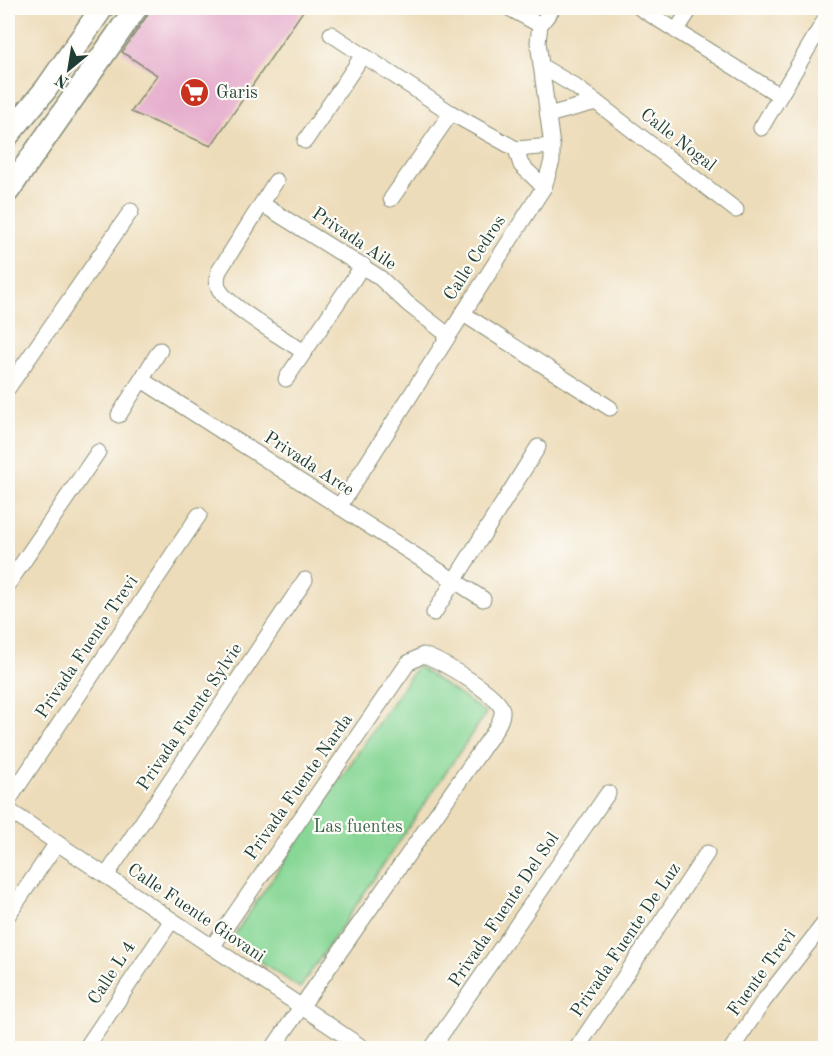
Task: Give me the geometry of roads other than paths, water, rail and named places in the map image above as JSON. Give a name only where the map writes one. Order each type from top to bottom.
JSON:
[{"type":"main road","points":[[8,135],[46,89],[102,8]]},
{"type":"main road","points":[[8,191],[136,8]]},
{"type":"street","points":[[509,8],[540,25],[553,8]]},
{"type":"street","points":[[640,8],[780,95]]},
{"type":"street","points":[[676,31],[691,8]]},
{"type":"street","points":[[761,128],[825,18]]},
{"type":"street","name":"Calle Cedros","points":[[339,507],[544,187],[552,161],[552,146],[538,42],[540,25]]},
{"type":"street","points":[[331,34],[451,113],[516,149],[552,146]]},
{"type":"street","points":[[305,141],[363,55]]},
{"type":"street","name":"Calle Nogal","points":[[541,66],[597,102],[736,210]]},
{"type":"street","points":[[548,115],[597,102]]},
{"type":"street","points":[[391,199],[451,113]]},
{"type":"street","points":[[516,149],[521,165],[544,187]]},
{"type":"street","points":[[276,181],[219,271],[217,286],[226,299],[304,352]]},
{"type":"street","name":"Privada Aile","points":[[262,204],[363,265],[448,335]]},
{"type":"street","points":[[8,388],[131,211]]},
{"type":"street","points":[[286,379],[363,265]]},
{"type":"street","points":[[462,313],[610,408]]},
{"type":"street","points":[[119,415],[160,350]]},
{"type":"street","name":"Privada Arce","points":[[142,380],[483,599]]},
{"type":"street","points":[[434,613],[538,447]]},
{"type":"street","points":[[8,584],[98,452]]},
{"type":"street","name":"Privada Fuente Trevi","points":[[8,801],[199,515]]},
{"type":"street","name":"Privada Fuente Sylvie","points":[[106,876],[305,580]]},
{"type":"street","name":"Privada Fuente Narda","points":[[212,947],[408,663],[423,655],[433,658],[490,695],[502,708],[501,718],[494,732],[301,1007]]},
{"type":"street","name":"Privada Fuente Del Sol","points":[[432,1048],[608,793]]},
{"type":"street","name":"Calle Fuente Giovani","points":[[8,810],[363,1048]]},
{"type":"street","points":[[8,915],[57,843]]},
{"type":"street","name":"Privada Fuente De Luz","points":[[577,1048],[707,853]]},
{"type":"street","name":"Calle L 4","points":[[86,1048],[172,920]]},
{"type":"street","name":"Fuente Trevi","points":[[732,1048],[763,1002],[825,921]]},
{"type":"street","points":[[273,1048],[301,1007]]},
{"type":"place","name":"Garis","points":[[195,93]]},
{"type":"park label","name":"Las fuentes","points":[[358,827]]}]
